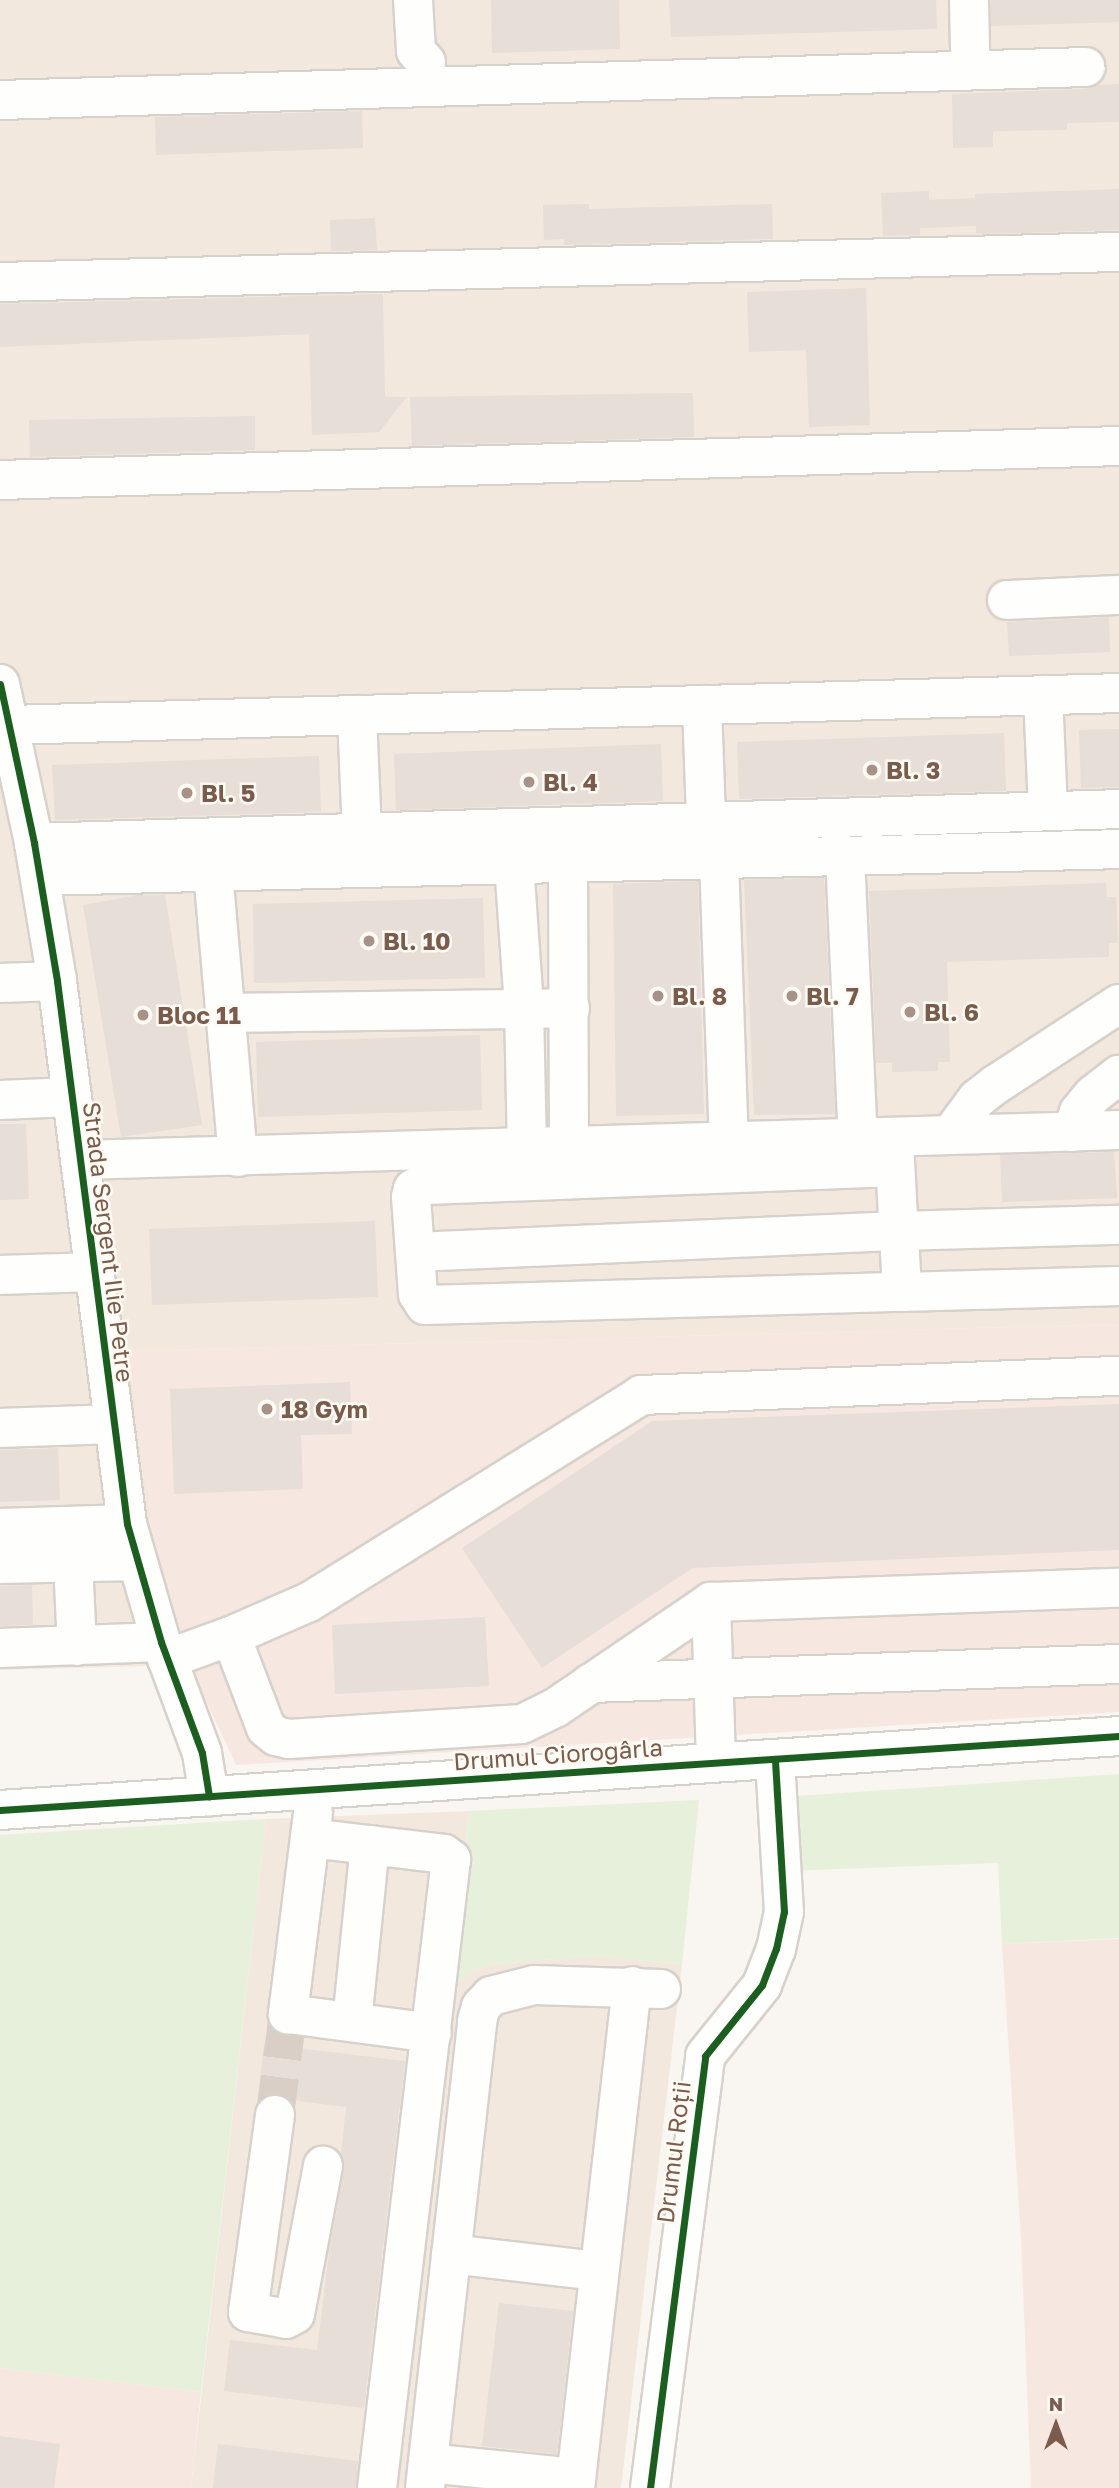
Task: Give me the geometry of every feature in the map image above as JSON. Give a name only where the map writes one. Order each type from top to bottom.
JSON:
[{"type":"street","points":[[413,0],[416,51],[426,62]]},
{"type":"street","points":[[969,0],[970,48]]},
{"type":"street","points":[[0,100],[1085,67]]},
{"type":"street","points":[[0,282],[1119,252]]},
{"type":"street","points":[[0,480],[1119,446]]},
{"type":"street","points":[[1007,600],[1119,595]]},
{"type":"street","name":"Strada Sergent Ilie Petre","points":[[0,684],[38,860],[57,981],[127,1524],[164,1651],[202,1752],[209,1796]]},
{"type":"street","points":[[10,725],[1119,693]]},
{"type":"street","points":[[1042,695],[1048,811]]},
{"type":"street","points":[[702,705],[706,822]]},
{"type":"street","points":[[357,715],[362,833]]},
{"type":"street","points":[[38,860],[362,833],[1119,809]]},
{"type":"street","points":[[38,860],[213,872],[1119,849]]},
{"type":"street","points":[[845,856],[882,1148],[899,1231],[902,1292]]},
{"type":"street","points":[[719,859],[729,1142]]},
{"type":"street","points":[[568,863],[569,1148]]},
{"type":"street","points":[[514,864],[524,1008],[527,1149]]},
{"type":"street","points":[[213,872],[237,1157]]},
{"type":"street","points":[[0,983],[57,981]]},
{"type":"street","points":[[951,1134],[978,1099],[995,1085],[1119,1004]]},
{"type":"street","points":[[225,1013],[570,1008]]},
{"type":"street","points":[[1072,1132],[1079,1112],[1093,1095],[1119,1075]]},
{"type":"street","points":[[0,1100],[71,1097]]},
{"type":"street","points":[[1119,1130],[951,1134],[882,1148],[420,1185],[413,1189],[411,1197],[418,1294],[425,1305],[1119,1286]]},
{"type":"street","points":[[80,1160],[729,1142],[882,1148]]},
{"type":"street","points":[[415,1252],[1119,1224]]},
{"type":"street","points":[[0,1275],[94,1272]]},
{"type":"street","points":[[0,1648],[77,1646],[164,1651],[232,1636],[309,1602],[366,1569],[640,1395],[1119,1376]]},
{"type":"street","points":[[0,1428],[112,1424]]},
{"type":"street","points":[[0,1528],[127,1524]]},
{"type":"street","points":[[0,1564],[136,1560]]},
{"type":"street","points":[[73,1562],[77,1646]]},
{"type":"street","points":[[232,1636],[266,1728],[276,1736],[289,1739],[523,1724],[541,1717],[711,1602],[1119,1588]]},
{"type":"street","points":[[711,1602],[716,1762]]},
{"type":"street","points":[[591,1684],[1119,1664]]},
{"type":"street","name":"Drumul Ciorogârla","points":[[0,1810],[1119,1737]]},
{"type":"street","name":"Drumul Roții","points":[[650,2488],[705,2056],[762,1985],[776,1949],[784,1912],[775,1759]]},
{"type":"street","points":[[316,1790],[288,2014],[432,2033]]},
{"type":"street","points":[[310,1838],[444,1854],[451,1859],[377,2488]]},
{"type":"street","points":[[352,2022],[370,1845]]},
{"type":"street","points":[[534,1985],[646,1988],[599,2271],[575,2483],[426,2475],[451,2254],[477,2021],[481,2007],[491,1996],[534,1985]]},
{"type":"street","points":[[275,2115],[248,2312],[286,2319],[295,2314],[323,2166]]},
{"type":"street","points":[[451,2254],[599,2271]]},
{"type":"shaded area","points":[[0,0],[1119,0],[1119,1324],[128,1351],[181,1644],[146,1666],[0,1670]]},
{"type":"shaded area","points":[[1119,1324],[1119,1712],[236,1765],[184,1654],[154,1543],[127,1351]]},
{"type":"shaded area","points":[[469,1811],[447,2000],[460,1981],[474,1970],[495,1964],[591,1956],[682,1964],[621,2488],[191,2488],[266,1819]]},
{"type":"shaded area","points":[[1119,1939],[1119,2488],[1031,2488],[1021,2239],[1002,1944]]},
{"type":"shaded area","points":[[0,2368],[201,2392],[191,2488],[0,2488]]},
{"type":"green space","points":[[1119,1774],[1119,1938],[1002,1944],[998,1863],[787,1871],[783,1797]]},
{"type":"green space","points":[[699,1800],[682,1964],[591,1956],[495,1964],[474,1970],[460,1981],[447,2001],[469,1811]]},
{"type":"green space","points":[[266,1819],[201,2392],[0,2368],[0,1835]]},
{"type":"building","points":[[491,0],[619,0],[620,49],[492,53]]},
{"type":"building","points":[[669,0],[936,0],[937,29],[671,37]]},
{"type":"building","points":[[991,0],[1119,0],[1119,22],[991,26]]},
{"type":"building","points":[[1119,84],[1119,122],[1067,123],[1067,130],[993,131],[993,147],[953,148],[952,94],[1086,89],[1097,85]]},
{"type":"building","points":[[362,111],[363,148],[156,155],[155,117]]},
{"type":"building","points":[[1119,189],[1119,230],[976,234],[976,226],[920,228],[920,235],[883,236],[881,193],[929,191],[929,200],[975,198],[975,194]]},
{"type":"building","points":[[589,204],[589,209],[772,204],[773,239],[564,245],[564,239],[544,240],[543,205]]},
{"type":"building","points":[[375,218],[377,250],[331,251],[330,220]]},
{"type":"building","points":[[866,288],[870,425],[809,427],[806,350],[749,352],[747,292]]},
{"type":"building","points":[[383,294],[385,397],[407,397],[379,432],[312,435],[309,334],[0,347],[0,304]]},
{"type":"building","points":[[693,393],[694,437],[412,446],[410,397]]},
{"type":"building","points":[[255,416],[255,450],[30,457],[29,420]]},
{"type":"building","points":[[1109,617],[1110,652],[1009,656],[1007,622]]},
{"type":"building","points":[[1119,729],[1119,787],[1081,788],[1079,730]]},
{"type":"building","name":"Bl. 3","points":[[1004,733],[1006,791],[739,799],[737,742]]},
{"type":"building","name":"Bl. 4","points":[[661,744],[663,801],[396,810],[394,754]]},
{"type":"building","name":"Bl. 5","points":[[319,756],[321,812],[55,820],[52,765]]},
{"type":"building","name":"Bl. 7","points":[[824,878],[835,1114],[754,1115],[744,880]]},
{"type":"building","name":"Bl. 8","points":[[698,881],[704,1114],[616,1116],[613,884]]},
{"type":"building","name":"Bl. 6","points":[[1106,883],[1107,897],[1116,897],[1118,943],[1109,943],[1109,957],[947,962],[950,1062],[938,1062],[938,1071],[892,1072],[892,1063],[876,1063],[869,891]]},
{"type":"building","name":"Bloc 11","points":[[138,895],[165,895],[202,1125],[121,1137],[83,905]]},
{"type":"building","name":"Bl. 10","points":[[483,898],[485,978],[254,983],[253,904]]},
{"type":"building","points":[[480,1035],[482,1110],[258,1117],[256,1042]]},
{"type":"building","points":[[0,1124],[26,1124],[29,1199],[0,1200]]},
{"type":"building","points":[[1114,1152],[1117,1198],[1002,1202],[1000,1155]]},
{"type":"building","points":[[375,1221],[378,1297],[152,1305],[149,1229]]},
{"type":"building","points":[[350,1382],[352,1434],[301,1435],[303,1489],[174,1494],[170,1389]]},
{"type":"building","points":[[1119,1404],[1119,1550],[693,1568],[542,1668],[462,1548],[652,1421]]},
{"type":"building","points":[[58,1448],[60,1500],[0,1502],[0,1450]]},
{"type":"building","points":[[32,1585],[33,1625],[0,1626],[0,1586]]},
{"type":"building","points":[[485,1617],[489,1686],[335,1694],[332,1625]]},
{"type":"building","points":[[264,2044],[405,2061],[364,2408],[224,2391],[230,2340],[317,2350],[329,2253],[344,2170],[341,2154],[346,2107],[290,2100],[277,2093],[258,2096]]},
{"type":"building","points":[[499,2303],[573,2311],[557,2454],[482,2446]]},
{"type":"building","points":[[0,2436],[60,2444],[54,2488],[0,2488]]},
{"type":"building","points":[[218,2444],[358,2461],[356,2488],[213,2488]]},
{"type":"tunnel","points":[[275,2115],[288,2014]]},
{"type":"cycle path","points":[[0,684],[34,843],[57,981],[127,1524],[161,1642],[202,1753],[209,1796]]},
{"type":"cycle path","points":[[0,1810],[1119,1736]]},
{"type":"cycle path","points":[[650,2488],[705,2056],[762,1985],[776,1949],[784,1912],[775,1759]]},
{"type":"place","name":"Bl. 3","points":[[872,770]]},
{"type":"place","name":"Bl. 4","points":[[529,782]]},
{"type":"place","name":"Bl. 5","points":[[187,793]]},
{"type":"place","name":"Bl. 10","points":[[369,941]]},
{"type":"place","name":"Bl. 8","points":[[658,996]]},
{"type":"place","name":"Bl. 7","points":[[792,996]]},
{"type":"place","name":"Bl. 6","points":[[910,1012]]},
{"type":"place","name":"Bloc 11","points":[[143,1015]]},
{"type":"place","name":"18 Gym","points":[[267,1409]]}]
